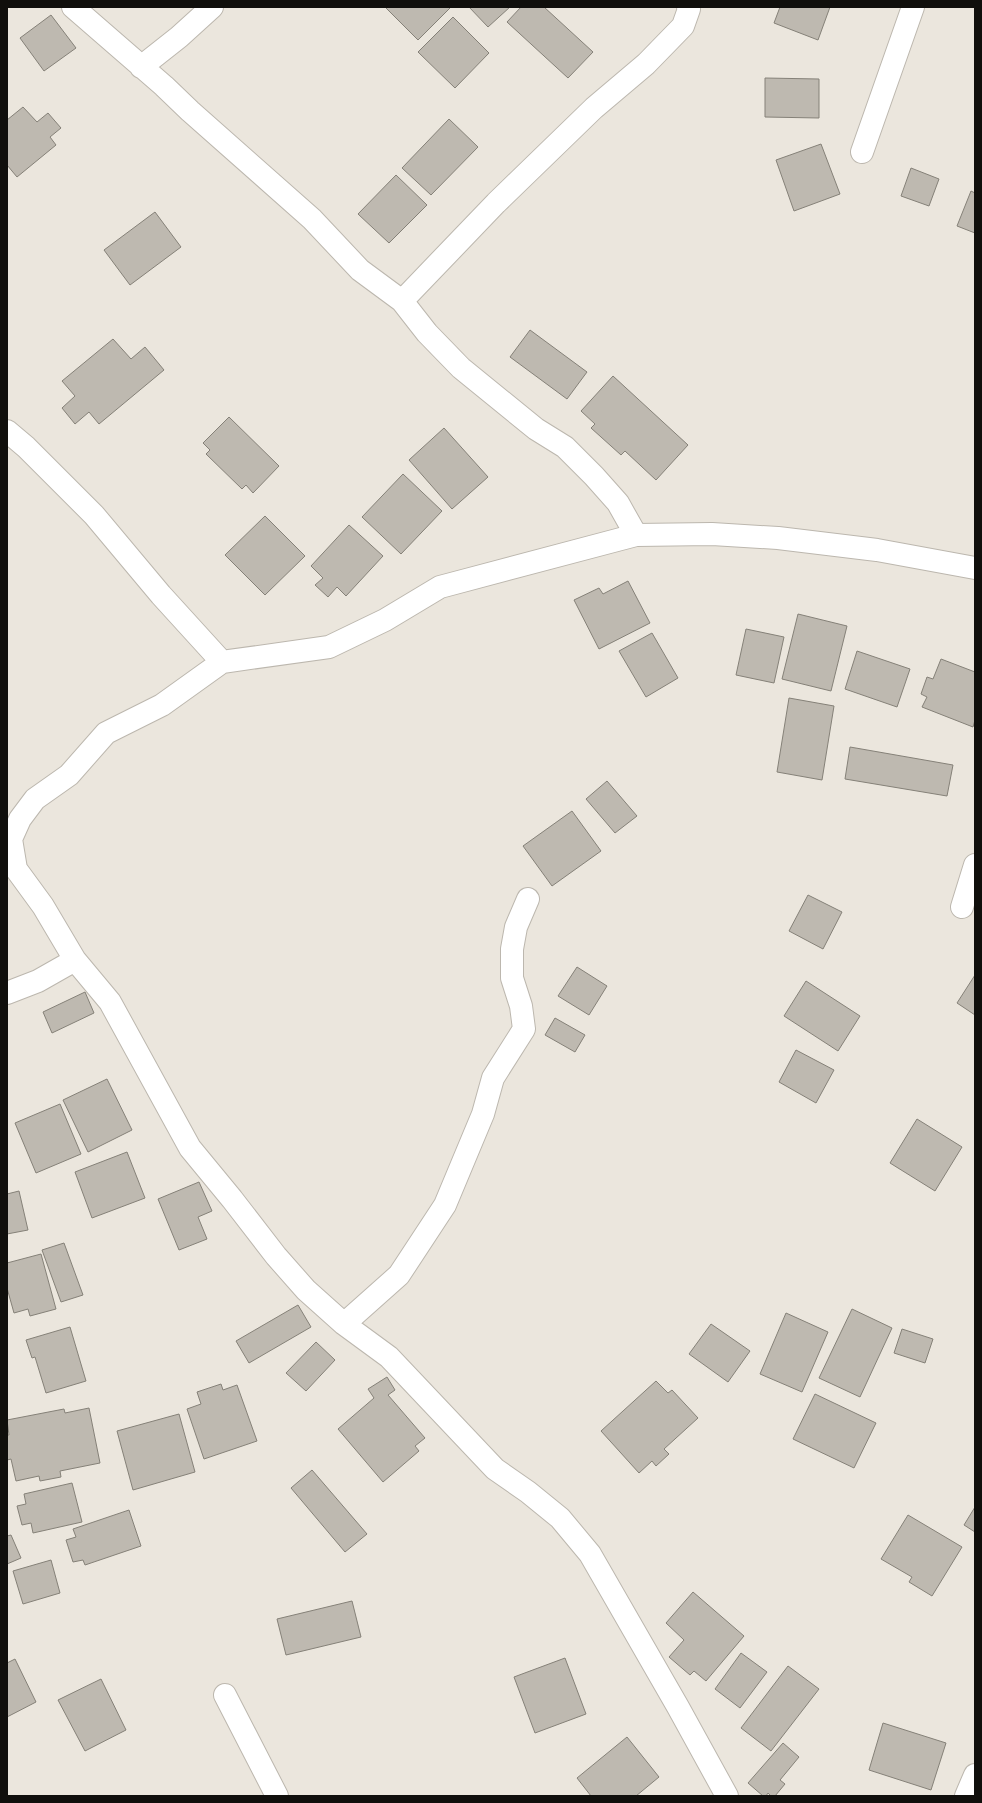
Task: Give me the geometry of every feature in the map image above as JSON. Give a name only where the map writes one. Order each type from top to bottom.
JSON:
[{"type":"street","points":[[72,7],[164,86],[190,111],[312,219],[360,270],[402,301],[427,333],[461,368],[536,429],[565,447],[618,503],[636,535]]},
{"type":"street","points":[[141,67],[179,38],[212,7]]},
{"type":"street","points":[[402,301],[496,204],[594,108],[646,64],[683,26],[689,9],[688,7]]},
{"type":"street","points":[[862,152],[913,7]]},
{"type":"street","points":[[7,431],[26,447],[94,515],[161,595],[222,662]]},
{"type":"street","points":[[727,1796],[678,1707],[585,1548],[560,1518],[528,1492],[495,1469],[388,1357],[344,1324],[306,1290],[281,1262],[232,1198],[190,1148],[110,1002],[75,960],[43,906],[16,869],[12,839],[20,819],[35,799],[69,775],[106,733],[162,705],[222,662],[329,647],[385,620],[440,587],[636,535],[712,534],[778,538],[877,550],[975,568]]},
{"type":"street","points":[[962,907],[975,865]]},
{"type":"street","points":[[344,1324],[399,1276],[445,1205],[484,1114],[493,1078],[524,1029],[521,1006],[512,978],[512,949],[516,927],[528,899]]},
{"type":"street","points":[[7,993],[38,981],[75,960]]},
{"type":"street","points":[[225,1695],[277,1796]]},
{"type":"street","points":[[966,1796],[975,1775]]},
{"type":"building","points":[[385,7],[451,7],[418,40]]},
{"type":"building","points":[[469,7],[510,7],[488,27]]},
{"type":"building","points":[[521,7],[544,7],[593,52],[568,78],[507,22]]},
{"type":"building","points":[[780,7],[830,7],[818,40],[774,23]]},
{"type":"building","points":[[51,15],[76,48],[44,71],[20,38]]},
{"type":"building","points":[[453,17],[489,53],[455,88],[418,52]]},
{"type":"building","points":[[765,78],[819,79],[819,118],[765,117]]},
{"type":"building","points":[[23,107],[37,122],[48,113],[61,128],[50,137],[56,145],[17,177],[7,165],[7,120]]},
{"type":"building","points":[[449,119],[478,147],[431,195],[402,168]]},
{"type":"building","points":[[821,144],[840,194],[794,211],[776,160]]},
{"type":"building","points":[[911,168],[939,179],[929,206],[901,196]]},
{"type":"building","points":[[396,175],[427,205],[389,243],[358,214]]},
{"type":"building","points":[[971,191],[975,193],[975,233],[957,226]]},
{"type":"building","points":[[155,212],[181,247],[130,285],[104,250]]},
{"type":"building","points":[[530,330],[587,372],[567,399],[510,357]]},
{"type":"building","points":[[113,339],[131,359],[145,347],[164,370],[99,424],[89,412],[75,424],[62,408],[75,396],[62,381]]},
{"type":"building","points":[[613,376],[688,445],[656,480],[625,451],[621,455],[591,428],[595,424],[581,411]]},
{"type":"building","points":[[229,417],[279,466],[253,493],[246,485],[242,489],[206,454],[210,450],[203,443]]},
{"type":"building","points":[[444,428],[488,477],[452,509],[409,460]]},
{"type":"building","points":[[403,474],[442,511],[401,554],[362,517]]},
{"type":"building","points":[[265,516],[305,556],[265,595],[225,555]]},
{"type":"building","points":[[349,525],[383,556],[346,596],[337,587],[328,597],[315,585],[323,578],[311,566]]},
{"type":"building","points":[[628,581],[650,623],[599,649],[574,600],[599,588],[603,594]]},
{"type":"building","points":[[798,614],[847,626],[831,691],[782,679]]},
{"type":"building","points":[[746,629],[784,637],[774,683],[736,675]]},
{"type":"building","points":[[652,633],[678,678],[646,697],[619,651]]},
{"type":"building","points":[[857,651],[910,669],[897,707],[845,689]]},
{"type":"building","points":[[941,659],[975,672],[975,720],[973,727],[922,707],[927,697],[921,694],[927,677],[933,679]]},
{"type":"building","points":[[789,698],[834,706],[822,780],[777,772]]},
{"type":"building","points":[[850,747],[953,765],[947,796],[845,779]]},
{"type":"building","points":[[607,781],[637,816],[615,833],[586,799]]},
{"type":"building","points":[[572,811],[601,851],[552,886],[523,846]]},
{"type":"building","points":[[808,895],[842,912],[823,949],[789,931]]},
{"type":"building","points":[[577,967],[607,986],[589,1015],[558,996]]},
{"type":"building","points":[[975,975],[975,1015],[957,1003]]},
{"type":"building","points":[[806,981],[860,1016],[838,1051],[784,1016]]},
{"type":"building","points":[[85,992],[94,1013],[52,1033],[43,1012]]},
{"type":"building","points":[[555,1018],[585,1035],[575,1052],[545,1035]]},
{"type":"building","points":[[796,1050],[834,1070],[816,1103],[779,1082]]},
{"type":"building","points":[[107,1079],[132,1130],[88,1152],[63,1100]]},
{"type":"building","points":[[60,1104],[81,1154],[36,1173],[15,1123]]},
{"type":"building","points":[[917,1119],[962,1147],[935,1191],[890,1163]]},
{"type":"building","points":[[127,1152],[145,1198],[92,1218],[75,1172]]},
{"type":"building","points":[[199,1182],[212,1211],[198,1217],[207,1239],[179,1250],[158,1199]]},
{"type":"building","points":[[19,1191],[28,1230],[7,1234],[7,1194]]},
{"type":"building","points":[[64,1243],[83,1295],[61,1302],[42,1250]]},
{"type":"building","points":[[41,1254],[56,1309],[30,1316],[28,1309],[14,1313],[7,1288],[7,1263]]},
{"type":"building","points":[[298,1305],[311,1327],[249,1363],[236,1341]]},
{"type":"building","points":[[852,1309],[892,1328],[860,1397],[819,1378]]},
{"type":"building","points":[[786,1313],[828,1332],[802,1392],[760,1374]]},
{"type":"building","points":[[711,1324],[750,1351],[728,1382],[689,1354]]},
{"type":"building","points":[[70,1327],[86,1381],[46,1393],[35,1357],[32,1358],[26,1340]]},
{"type":"building","points":[[902,1329],[933,1339],[925,1363],[894,1353]]},
{"type":"building","points":[[316,1342],[335,1360],[306,1391],[286,1373]]},
{"type":"building","points":[[387,1377],[395,1390],[388,1395],[425,1438],[415,1446],[419,1451],[383,1482],[338,1429],[374,1398],[368,1389]]},
{"type":"building","points":[[656,1381],[668,1393],[672,1390],[698,1418],[664,1449],[669,1454],[656,1466],[652,1461],[639,1473],[601,1431]]},
{"type":"building","points":[[221,1384],[223,1390],[237,1385],[257,1441],[204,1459],[187,1409],[201,1404],[197,1392]]},
{"type":"building","points":[[815,1394],[876,1423],[854,1468],[793,1439]]},
{"type":"building","points":[[89,1408],[100,1463],[60,1471],[61,1477],[40,1481],[39,1476],[16,1481],[11,1459],[7,1460],[7,1435],[9,1435],[7,1420],[64,1409],[65,1413]]},
{"type":"building","points":[[179,1414],[195,1472],[133,1490],[117,1431]]},
{"type":"building","points":[[312,1470],[367,1534],[345,1552],[291,1488]]},
{"type":"building","points":[[72,1483],[82,1522],[33,1533],[31,1523],[22,1525],[17,1506],[26,1504],[24,1494]]},
{"type":"building","points":[[975,1507],[975,1532],[964,1525]]},
{"type":"building","points":[[129,1510],[141,1546],[85,1565],[83,1560],[73,1562],[66,1540],[76,1537],[73,1529]]},
{"type":"building","points":[[908,1515],[962,1547],[932,1596],[909,1582],[912,1577],[881,1559]]},
{"type":"building","points":[[11,1535],[21,1558],[7,1564],[7,1536]]},
{"type":"building","points":[[51,1560],[60,1593],[23,1604],[13,1571]]},
{"type":"building","points":[[693,1592],[744,1636],[706,1681],[694,1671],[690,1675],[669,1657],[684,1640],[666,1623]]},
{"type":"building","points":[[352,1601],[361,1637],[286,1655],[277,1619]]},
{"type":"building","points":[[741,1653],[767,1672],[740,1708],[715,1689]]},
{"type":"building","points":[[565,1658],[586,1714],[535,1733],[514,1677]]},
{"type":"building","points":[[15,1659],[36,1702],[7,1717],[7,1663]]},
{"type":"building","points":[[788,1666],[819,1689],[771,1751],[741,1728]]},
{"type":"building","points":[[101,1679],[126,1730],[85,1751],[58,1700]]},
{"type":"building","points":[[883,1723],[946,1743],[931,1790],[869,1770]]},
{"type":"building","points":[[627,1737],[659,1777],[636,1796],[591,1796],[577,1778]]},
{"type":"building","points":[[783,1743],[799,1757],[780,1780],[785,1784],[775,1796],[771,1796],[768,1793],[766,1796],[763,1796],[748,1783]]}]
